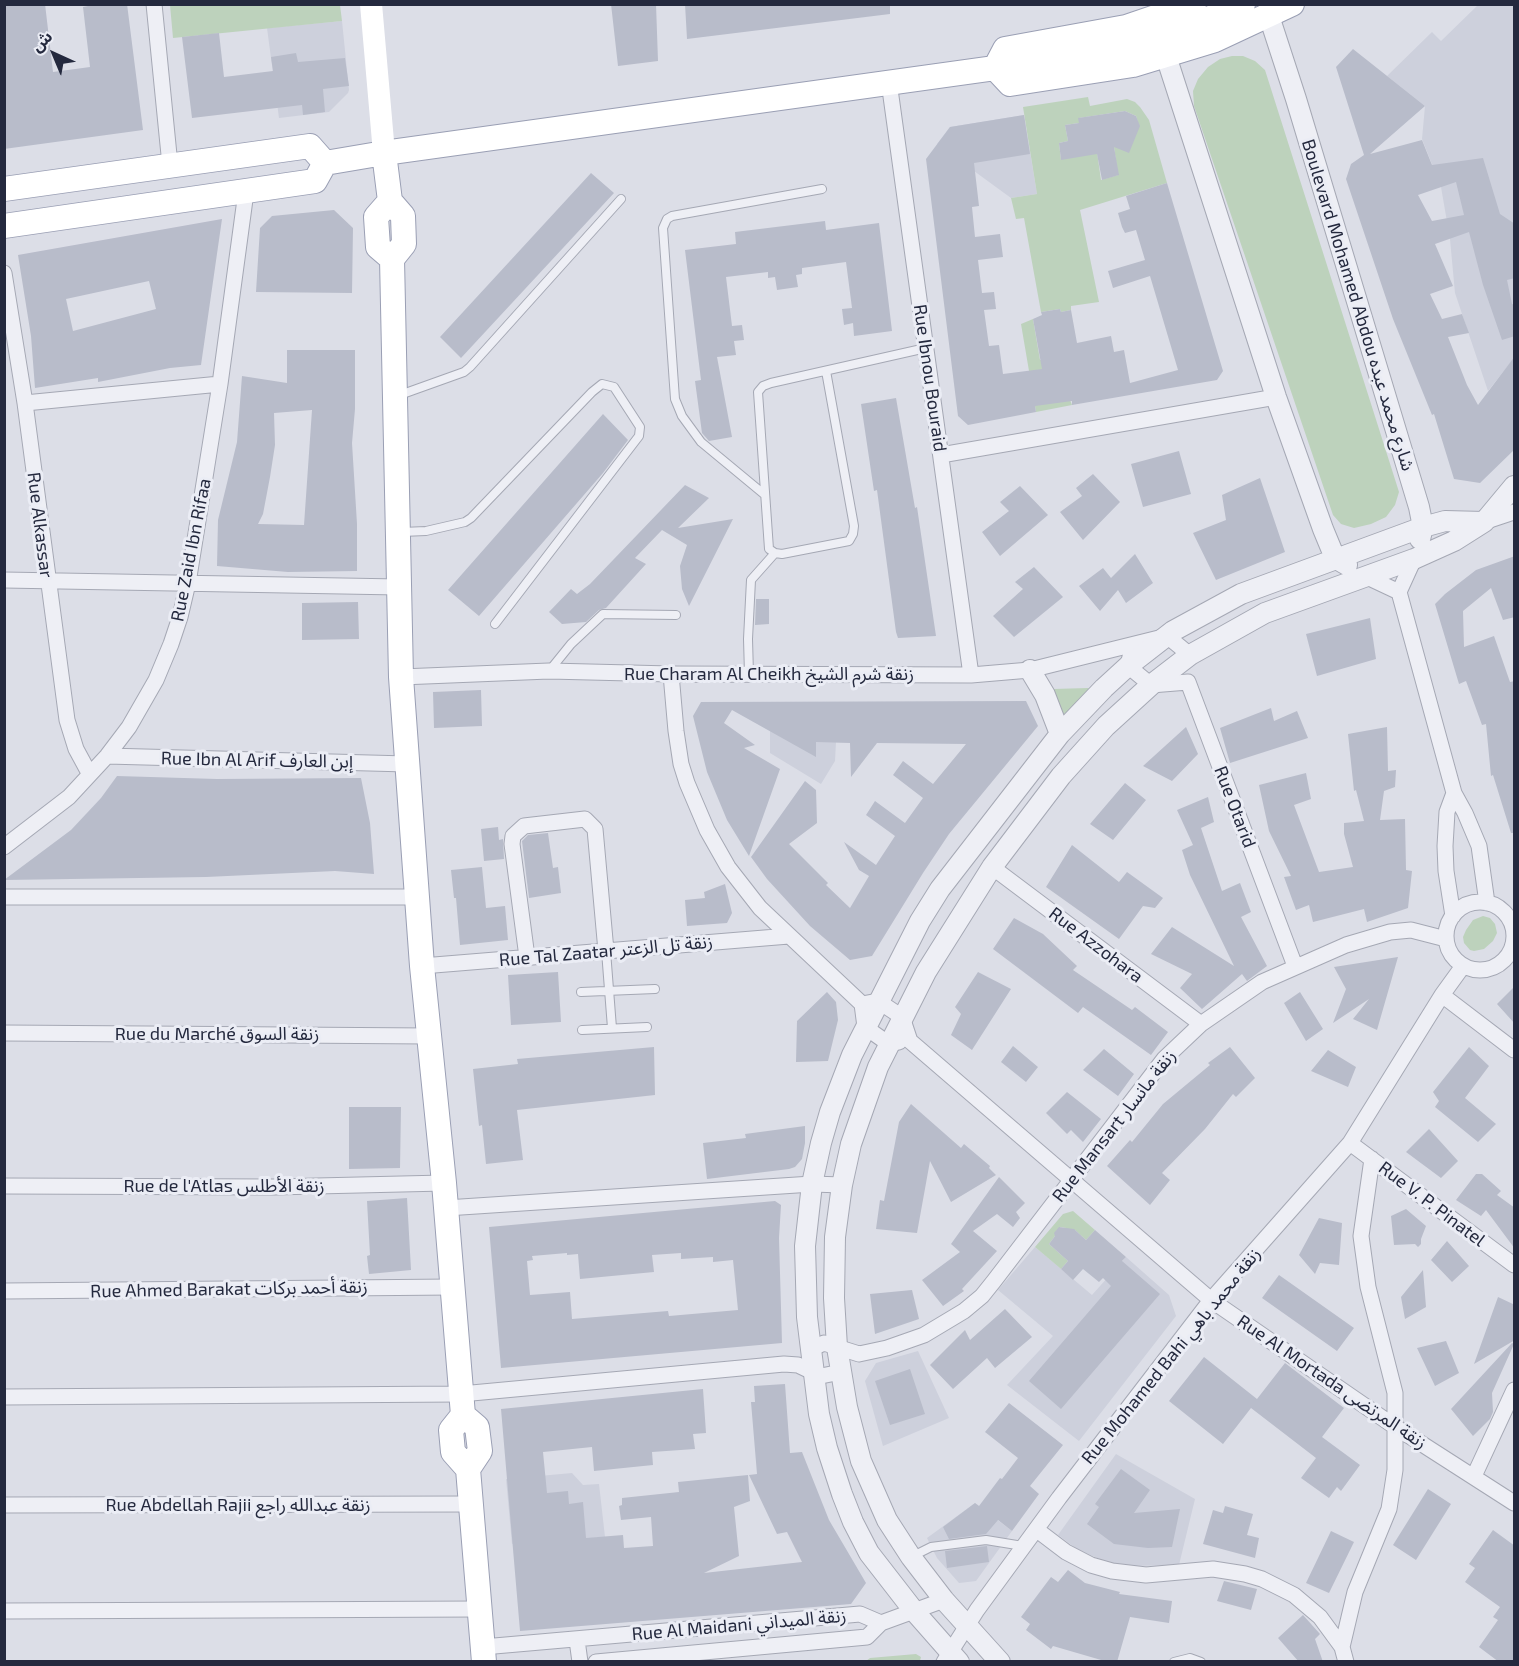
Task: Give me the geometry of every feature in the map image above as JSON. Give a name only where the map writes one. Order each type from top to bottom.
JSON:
[{"type":"main road","points":[[371,4],[390,201],[376,217],[378,247],[392,259],[401,677],[422,966],[444,1183],[462,1404],[451,1430],[453,1452],[468,1470],[484,1654]]},
{"type":"main road","points":[[995,68],[1005,49],[1104,31],[1150,12],[1194,4]]},
{"type":"main road","points":[[325,163],[995,68],[1129,45],[1194,25],[1243,4]]},
{"type":"main road","points":[[995,68],[1010,84],[1133,65],[1215,40],[1292,4]]},
{"type":"main road","points":[[4,189],[310,146],[325,163]]},
{"type":"main road","points":[[4,226],[315,181],[325,163]]},
{"type":"street","points":[[154,4],[170,165]]},
{"type":"street","name":"Boulevard Mohamed Abdou شارع محمد عبده","points":[[1269,16],[1317,167],[1423,527]]},
{"type":"street","points":[[1166,56],[1276,397],[1335,558],[1365,576],[1399,592]]},
{"type":"street","name":"Rue Ibnou Bouraid","points":[[889,82],[971,675]]},
{"type":"street","name":"Rue Zaid Ibn Rifaa","points":[[4,847],[69,797],[107,756],[129,727],[156,680],[180,617],[188,583],[220,384],[246,192]]},
{"type":"street","name":"Rue Alkassar","points":[[4,273],[25,403],[67,720],[76,749],[89,773]]},
{"type":"street","points":[[25,403],[220,384]]},
{"type":"street","points":[[941,455],[1276,397]]},
{"type":"street","points":[[1484,522],[1515,486]]},
{"type":"street","points":[[1000,1662],[944,1600],[911,1557],[878,1503],[861,1461],[847,1407],[837,1347],[835,1238],[842,1185],[858,1121],[889,1044],[945,939],[992,867],[1060,776],[1106,726],[1151,685],[1190,655],[1265,613],[1414,559],[1454,541],[1484,522],[1515,512]]},
{"type":"street","points":[[951,1658],[869,1553],[853,1522],[833,1468],[822,1428],[807,1317],[804,1266],[812,1184],[830,1112],[865,1027],[870,1003],[940,889],[1060,734],[1128,666],[1167,636],[1202,614],[1241,594],[1423,527],[1445,521],[1484,522]]},
{"type":"street","points":[[1423,527],[1414,559],[1399,592],[1454,793],[1479,846],[1487,903]]},
{"type":"street","points":[[4,580],[399,587]]},
{"type":"street","points":[[1167,636],[1190,655]]},
{"type":"street","name":"Rue Charam Al Cheikh زنقة شرم الشيخ","points":[[401,677],[549,671],[671,674],[971,675],[1030,670],[1167,636]]},
{"type":"street","points":[[1128,666],[1133,644]]},
{"type":"street","points":[[1128,666],[1151,685]]},
{"type":"street","points":[[1030,670],[1045,695],[1060,734]]},
{"type":"street","points":[[671,674],[681,764],[707,830],[739,882],[760,908],[789,936],[870,1003],[902,1017],[910,1041],[889,1044],[865,1027]]},
{"type":"street","name":"Rue Otarid","points":[[1151,685],[1188,682],[1295,966]]},
{"type":"street","name":"Rue Ibn Al Arif إبن العارف","points":[[107,756],[407,764]]},
{"type":"street","points":[[1453,916],[1446,871],[1445,846],[1448,812],[1454,793]]},
{"type":"street","points":[[527,957],[512,844],[513,836],[524,826],[585,819],[595,830],[606,951]]},
{"type":"street","name":"Rue Azzohara","points":[[992,867],[1201,1024]]},
{"type":"street","points":[[4,897],[417,897]]},
{"type":"street","points":[[1487,903],[1511,912],[1514,937],[1512,948],[1495,967],[1474,970],[1463,966],[1453,956],[1446,939],[1448,925],[1460,909],[1468,904],[1487,903]]},
{"type":"street","name":"Rue Mansart زنقة مانسار","points":[[812,1349],[824,1343],[859,1354],[887,1348],[924,1335],[964,1311],[988,1288],[1164,1059],[1201,1024],[1262,982],[1346,945],[1390,932],[1411,930],[1446,939]]},
{"type":"street","name":"Rue Tal Zaatar زنقة تل الزعتر","points":[[422,966],[789,936]]},
{"type":"street","name":"Rue Mohamed Bahi زنقة محمد باهي","points":[[951,1658],[967,1626],[1036,1530],[1211,1300],[1350,1143],[1442,995],[1463,966]]},
{"type":"street","points":[[1442,995],[1515,1050]]},
{"type":"street","name":"Rue du Marché زنقة السوق","points":[[4,1033],[429,1036]]},
{"type":"street","name":"Rue Al Mortada زنقة المرتضى","points":[[910,1041],[1211,1300],[1394,1426],[1515,1503]]},
{"type":"street","name":"Rue V. P. Pinatel","points":[[1350,1143],[1515,1265]]},
{"type":"street","points":[[1344,1654],[1355,1592],[1375,1549],[1389,1509],[1395,1470],[1395,1393],[1368,1287],[1361,1236],[1372,1159]]},
{"type":"street","name":"Rue de l'Atlas زنقة الأطلس","points":[[4,1186],[274,1188],[444,1183]]},
{"type":"street","points":[[446,1209],[812,1184],[842,1185]]},
{"type":"street","name":"Rue Ahmed Barakat زنقة أحمد بركات","points":[[4,1291],[453,1287]]},
{"type":"street","points":[[4,1396],[462,1404],[784,1364],[798,1365],[815,1374],[828,1376],[841,1372]]},
{"type":"street","points":[[1474,1476],[1515,1390]]},
{"type":"street","name":"Rue Abdellah Rajii زنقة عبدالله راجع","points":[[4,1505],[471,1504]]},
{"type":"street","points":[[1036,1530],[1074,1556],[1091,1565],[1112,1571],[1146,1575],[1213,1569],[1262,1579],[1294,1594],[1308,1604],[1331,1629],[1344,1654]]},
{"type":"street","points":[[881,1623],[944,1600]]},
{"type":"street","points":[[4,1611],[480,1609]]},
{"type":"street","name":"Rue Al Maidani زنقة الميداني","points":[[484,1654],[577,1640],[860,1614],[881,1623],[867,1637],[596,1662]]},
{"type":"street","points":[[793,1620],[796,1644]]},
{"type":"street","points":[[577,1640],[580,1662]]},
{"type":"lane","points":[[765,495],[701,442],[682,417],[675,399],[663,228],[667,219],[672,216],[822,189]]},
{"type":"lane","points":[[395,397],[421,389],[470,368],[621,199]]},
{"type":"lane","points":[[826,371],[854,526],[853,534],[849,541],[782,554],[775,553],[769,549],[758,392],[763,386],[771,383],[926,348]]},
{"type":"lane","points":[[398,532],[426,531],[465,522],[480,510],[592,392],[602,384],[614,387],[640,427],[639,436],[495,624]]},
{"type":"lane","points":[[749,674],[750,580],[775,553]]},
{"type":"lane","points":[[549,671],[575,639],[603,614],[676,615]]},
{"type":"lane","points":[[606,951],[612,1028]]},
{"type":"lane","points":[[581,992],[655,989]]},
{"type":"lane","points":[[582,1030],[647,1027]]},
{"type":"lane","points":[[911,1557],[931,1547],[986,1540],[1025,1546]]},
{"type":"lane","points":[[1174,1662],[1190,1658],[1201,1662]]},
{"type":"shaded area","points":[[1478,5],[1514,5],[1514,358],[1488,391],[1455,293],[1450,239],[1441,187],[1422,139],[1425,106],[1387,76],[1432,32],[1441,41]]},
{"type":"shaded area","points":[[342,21],[348,93],[329,112],[279,118],[267,28]]},
{"type":"shaded area","points":[[1024,115],[1037,194],[1011,198],[937,144],[950,127]]},
{"type":"shaded area","points":[[770,702],[836,742],[835,761],[821,784],[770,753]]},
{"type":"shaded area","points":[[1035,1247],[1092,1295],[1126,1257],[1169,1295],[1176,1316],[1079,1441],[1007,1385],[1053,1336],[998,1290]]},
{"type":"shaded area","points":[[918,1351],[949,1418],[883,1446],[865,1381],[876,1363]]},
{"type":"shaded area","points":[[1116,1454],[1195,1499],[1179,1565],[1131,1566],[1106,1562],[1077,1549],[1058,1535]]},
{"type":"shaded area","points":[[572,1473],[583,1485],[599,1484],[605,1537],[512,1544],[506,1479]]},
{"type":"shaded area","points":[[975,1503],[1012,1531],[976,1581],[959,1583],[937,1558],[927,1538]]},
{"type":"green space","points":[[224,4],[226,6],[340,5],[342,21],[173,38],[170,5]]},
{"type":"green space","points":[[1243,56],[1255,61],[1265,70],[1399,492],[1395,505],[1386,517],[1371,524],[1354,528],[1341,524],[1333,515],[1194,106],[1193,91],[1198,79],[1208,67],[1220,59]]},
{"type":"green space","points":[[1088,97],[1090,106],[1127,99],[1135,102],[1149,120],[1167,183],[1080,210],[1099,302],[1071,306],[1071,310],[1061,312],[1060,309],[1041,312],[1024,218],[1016,219],[1011,198],[1037,194],[1023,107]],"holes":[[[1125,111],[1136,116],[1139,126],[1114,147],[1118,175],[1101,180],[1095,138],[1061,160],[1059,143],[1068,141],[1065,125],[1079,123],[1079,118]]]},
{"type":"green space","points":[[1033,319],[1040,360],[1054,358],[1072,405],[1036,412],[1021,324]]},
{"type":"green space","points":[[1053,689],[1089,689],[1064,718]]},
{"type":"green space","points":[[1483,916],[1490,918],[1495,924],[1497,933],[1493,941],[1484,949],[1470,950],[1464,943],[1463,937],[1473,920]]},
{"type":"green space","points":[[1073,1211],[1095,1230],[1086,1240],[1075,1230],[1071,1233],[1066,1228],[1060,1227],[1049,1244],[1068,1261],[1061,1269],[1035,1247],[1063,1214]]},
{"type":"green space","points":[[916,1654],[921,1657],[920,1661],[866,1661],[870,1658]]},
{"type":"building","points":[[4,4],[45,4],[53,72],[90,67],[83,7],[88,4],[127,4],[143,130],[4,149]]},
{"type":"building","points":[[611,4],[656,4],[658,61],[618,66]]},
{"type":"building","points":[[685,4],[890,4],[890,14],[687,39]]},
{"type":"building","points":[[219,33],[224,77],[273,71],[271,57],[296,53],[298,62],[345,58],[349,86],[323,89],[325,112],[303,115],[302,105],[192,118],[182,37]]},
{"type":"building","points":[[1353,49],[1425,106],[1370,154],[1422,140],[1432,165],[1483,158],[1500,214],[1515,224],[1515,278],[1507,280],[1512,304],[1515,305],[1515,336],[1502,340],[1483,285],[1469,232],[1435,244],[1453,286],[1430,294],[1442,319],[1462,314],[1469,333],[1448,337],[1467,385],[1478,405],[1515,356],[1515,449],[1480,483],[1454,479],[1434,414],[1432,415],[1393,319],[1346,179],[1351,164],[1364,155],[1336,67]],"holes":[[[1456,182],[1464,215],[1432,221],[1418,195]]]},
{"type":"building","points":[[1125,111],[1136,116],[1140,126],[1129,153],[1114,147],[1119,175],[1102,180],[1097,154],[1061,160],[1059,143],[1068,141],[1065,125],[1079,123],[1078,118]]},
{"type":"building","points":[[1024,115],[1030,154],[974,163],[979,206],[972,207],[975,237],[1000,234],[1003,257],[978,260],[982,293],[994,292],[996,309],[984,310],[989,346],[999,345],[1003,374],[1042,369],[1033,319],[1042,315],[1041,312],[1060,309],[1061,312],[1071,310],[1077,343],[1111,336],[1114,352],[1124,350],[1130,383],[1178,370],[1150,276],[1113,288],[1108,271],[1145,260],[1136,230],[1125,233],[1122,227],[1118,213],[1130,209],[1126,196],[1167,183],[1223,371],[1217,380],[1072,405],[1072,401],[1035,406],[1036,412],[968,425],[958,416],[926,159],[950,127]]},
{"type":"building","points":[[591,173],[614,193],[461,358],[440,337]]},
{"type":"building","points":[[334,210],[353,228],[352,293],[256,292],[260,228],[272,216]]},
{"type":"building","points":[[222,219],[201,365],[170,368],[98,382],[98,378],[35,388],[31,336],[18,255]],"holes":[[[149,281],[156,309],[73,331],[66,299]]]},
{"type":"building","points":[[825,221],[826,230],[879,223],[892,331],[854,336],[853,323],[844,325],[842,309],[852,308],[846,262],[802,268],[802,274],[796,275],[798,287],[777,290],[775,277],[768,278],[768,272],[726,277],[732,326],[742,325],[744,340],[734,341],[736,355],[717,357],[732,437],[709,441],[702,433],[695,381],[701,380],[685,250],[736,244],[735,232]]},
{"type":"building","points":[[287,350],[355,350],[355,409],[352,443],[357,524],[357,571],[288,572],[217,566],[218,520],[237,442],[242,376],[287,383]],"holes":[[[312,410],[304,525],[258,524],[263,514],[275,445],[274,413]]]},
{"type":"building","points":[[896,398],[915,508],[917,507],[936,636],[898,638],[896,632],[877,490],[874,491],[861,404]]},
{"type":"building","points":[[603,414],[628,440],[603,473],[479,616],[448,590]]},
{"type":"building","points":[[1179,451],[1191,494],[1143,507],[1131,464]]},
{"type":"building","points":[[1093,474],[1120,502],[1083,540],[1060,512],[1082,496],[1076,488]]},
{"type":"building","points":[[1260,478],[1285,552],[1216,580],[1193,533],[1226,520],[1222,495]]},
{"type":"building","points":[[685,485],[709,498],[678,528],[733,519],[689,606],[682,589],[680,566],[687,545],[662,530],[635,558],[646,564],[606,608],[599,610],[586,622],[562,624],[549,612],[571,589],[577,594],[590,584]]},
{"type":"building","points":[[1020,486],[1048,515],[1000,556],[982,532],[1009,511],[1000,502]]},
{"type":"building","points":[[1135,554],[1153,583],[1126,603],[1118,590],[1100,611],[1079,586],[1103,568],[1111,578]]},
{"type":"building","points":[[1515,556],[1515,617],[1503,620],[1491,588],[1463,611],[1464,647],[1494,636],[1510,682],[1515,681],[1515,833],[1511,833],[1493,775],[1491,776],[1486,724],[1482,725],[1466,681],[1459,684],[1435,604],[1476,570]]},
{"type":"building","points":[[1034,567],[1063,597],[1014,637],[993,616],[1023,589],[1015,582]]},
{"type":"building","points":[[756,599],[769,599],[769,624],[755,625]]},
{"type":"building","points":[[358,602],[359,639],[302,640],[302,603]]},
{"type":"building","points":[[1370,618],[1376,659],[1317,676],[1306,634]]},
{"type":"building","points":[[481,690],[482,726],[434,728],[433,692]]},
{"type":"building","points":[[1026,701],[1038,726],[949,834],[872,956],[850,960],[810,926],[767,879],[751,857],[805,781],[816,790],[817,823],[789,844],[850,908],[869,876],[859,870],[844,842],[876,865],[895,836],[866,815],[875,801],[905,823],[923,798],[893,775],[903,761],[933,784],[966,744],[877,743],[851,777],[850,743],[816,742],[816,757],[732,710],[724,723],[755,745],[744,748],[780,769],[749,856],[727,820],[707,772],[693,716],[701,702]]},
{"type":"building","points":[[1271,708],[1274,721],[1297,711],[1308,738],[1230,763],[1220,728]]},
{"type":"building","points":[[1186,727],[1198,754],[1172,781],[1143,766]]},
{"type":"building","points":[[1387,727],[1388,771],[1396,770],[1395,787],[1384,791],[1380,820],[1405,819],[1406,870],[1412,871],[1408,908],[1367,922],[1364,909],[1313,922],[1309,905],[1296,910],[1284,877],[1291,876],[1269,831],[1259,785],[1306,773],[1311,799],[1294,805],[1319,872],[1353,867],[1344,834],[1344,823],[1364,821],[1356,790],[1354,791],[1348,734]]},
{"type":"building","points":[[117,776],[217,779],[361,778],[370,823],[374,874],[335,871],[206,877],[4,880],[71,830],[101,798]]},
{"type":"building","points":[[1125,783],[1146,800],[1113,840],[1090,824]]},
{"type":"building","points":[[1208,797],[1214,822],[1201,828],[1222,891],[1240,883],[1251,912],[1241,917],[1267,966],[1247,981],[1242,974],[1202,1009],[1180,988],[1192,974],[1151,954],[1172,927],[1234,966],[1190,875],[1182,850],[1193,845],[1177,810]]},
{"type":"building","points":[[498,827],[499,840],[503,839],[504,859],[484,861],[481,829]]},
{"type":"building","points":[[548,833],[553,868],[558,867],[561,893],[529,898],[522,841],[528,835]]},
{"type":"building","points":[[1072,845],[1119,882],[1127,872],[1163,898],[1155,908],[1143,906],[1119,939],[1046,887]]},
{"type":"building","points":[[482,867],[486,908],[505,906],[508,940],[460,945],[451,870]]},
{"type":"building","points":[[725,884],[732,913],[727,923],[687,926],[685,900],[705,898],[704,892]]},
{"type":"building","points":[[1014,918],[1043,934],[1077,966],[1073,970],[1132,1010],[1135,1007],[1168,1032],[1151,1055],[1083,1007],[1078,1013],[993,949]]},
{"type":"building","points":[[1398,957],[1377,1030],[1353,1019],[1369,999],[1333,1023],[1346,989],[1334,967]]},
{"type":"building","points":[[558,972],[561,1022],[511,1025],[508,975]]},
{"type":"building","points":[[978,972],[1011,989],[972,1050],[951,1035],[961,1014],[955,1007]]},
{"type":"building","points":[[1515,986],[1515,1024],[1497,1004]]},
{"type":"building","points":[[827,992],[836,1002],[838,1020],[828,1061],[796,1062],[797,1021]]},
{"type":"building","points":[[1300,992],[1323,1029],[1306,1041],[1284,1003]]},
{"type":"building","points":[[1013,1046],[1038,1067],[1026,1082],[1001,1062]]},
{"type":"building","points":[[654,1047],[655,1095],[517,1110],[523,1160],[486,1164],[473,1069],[518,1064],[517,1059]]},
{"type":"building","points":[[1230,1047],[1255,1078],[1236,1097],[1233,1094],[1205,1129],[1162,1173],[1170,1180],[1150,1205],[1107,1166],[1130,1140],[1132,1142],[1163,1104],[1210,1065],[1208,1063]]},
{"type":"building","points":[[1469,1047],[1489,1066],[1465,1098],[1496,1124],[1478,1142],[1435,1107],[1439,1101],[1433,1092]]},
{"type":"building","points":[[1104,1049],[1134,1074],[1118,1096],[1083,1070]]},
{"type":"building","points":[[1328,1050],[1356,1067],[1348,1087],[1311,1071]]},
{"type":"building","points":[[1067,1092],[1101,1119],[1083,1142],[1071,1130],[1067,1134],[1046,1113]]},
{"type":"building","points":[[911,1104],[961,1148],[964,1144],[990,1166],[989,1168],[996,1175],[951,1202],[930,1161],[917,1233],[876,1229],[880,1200],[884,1201],[899,1122]]},
{"type":"building","points":[[349,1107],[401,1107],[400,1168],[349,1169]]},
{"type":"building","points":[[805,1126],[802,1159],[795,1167],[707,1179],[703,1143],[746,1138],[745,1134]]},
{"type":"building","points":[[1429,1129],[1458,1161],[1441,1178],[1406,1152]]},
{"type":"building","points":[[1476,1174],[1482,1174],[1501,1191],[1497,1195],[1515,1208],[1515,1249],[1486,1210],[1481,1216],[1456,1200]]},
{"type":"building","points":[[999,1177],[1025,1203],[1016,1212],[1020,1218],[1013,1227],[997,1214],[973,1231],[997,1251],[962,1289],[964,1291],[943,1306],[922,1280],[960,1252],[951,1244]]},
{"type":"building","points":[[407,1198],[411,1270],[369,1274],[367,1201]]},
{"type":"building","points":[[775,1201],[781,1205],[779,1238],[782,1343],[501,1368],[489,1227]],"holes":[[[567,1253],[567,1255],[578,1254],[580,1279],[654,1272],[652,1255],[681,1253],[681,1259],[713,1257],[713,1262],[733,1260],[738,1310],[669,1316],[668,1311],[572,1319],[570,1292],[530,1295],[527,1261],[533,1260],[532,1256]]]},
{"type":"building","points":[[1406,1209],[1426,1226],[1418,1247],[1415,1244],[1394,1245],[1391,1216]]},
{"type":"building","points":[[1319,1218],[1342,1223],[1339,1265],[1320,1263],[1315,1274],[1299,1255]]},
{"type":"building","points":[[1059,1227],[1074,1229],[1086,1240],[1095,1230],[1126,1257],[1122,1261],[1160,1294],[1061,1409],[1029,1381],[1111,1286],[1103,1278],[1099,1282],[1083,1269],[1073,1280],[1061,1269],[1068,1261],[1049,1244]]},
{"type":"building","points":[[1447,1241],[1469,1266],[1452,1282],[1431,1260]]},
{"type":"building","points":[[1423,1270],[1426,1307],[1405,1319],[1401,1297]]},
{"type":"building","points":[[1279,1275],[1354,1328],[1337,1351],[1262,1298]]},
{"type":"building","points":[[912,1290],[919,1319],[875,1334],[870,1294]]},
{"type":"building","points":[[1498,1297],[1515,1305],[1515,1340],[1474,1364]]},
{"type":"building","points":[[1005,1309],[1032,1337],[995,1368],[987,1358],[953,1389],[930,1365],[965,1330],[970,1340]]},
{"type":"building","points":[[1446,1341],[1459,1373],[1435,1386],[1417,1348]]},
{"type":"building","points":[[1512,1343],[1514,1344],[1492,1393],[1493,1412],[1490,1419],[1473,1436],[1451,1409]]},
{"type":"building","points":[[1204,1357],[1257,1399],[1285,1363],[1344,1408],[1322,1437],[1360,1465],[1341,1491],[1337,1487],[1329,1498],[1301,1478],[1316,1458],[1251,1408],[1223,1444],[1169,1401]]},
{"type":"building","points":[[910,1369],[925,1414],[890,1425],[875,1381]]},
{"type":"building","points":[[785,1384],[790,1453],[802,1452],[829,1520],[866,1583],[851,1604],[520,1631],[501,1409],[703,1389],[706,1433],[693,1434],[695,1449],[652,1452],[653,1465],[594,1471],[592,1447],[543,1452],[547,1493],[568,1491],[569,1504],[583,1502],[586,1538],[623,1535],[624,1548],[653,1546],[651,1517],[621,1520],[619,1506],[622,1505],[622,1498],[679,1492],[678,1482],[748,1475],[750,1501],[734,1507],[739,1556],[704,1573],[802,1562],[787,1532],[777,1534],[749,1475],[757,1474],[751,1402],[755,1402],[754,1386]]},
{"type":"building","points":[[1009,1403],[1063,1445],[1030,1486],[1039,1494],[1012,1531],[998,1520],[986,1534],[949,1539],[943,1527],[975,1503],[979,1506],[1018,1458],[985,1432]]},
{"type":"building","points":[[1121,1469],[1150,1490],[1134,1513],[1180,1509],[1172,1547],[1148,1548],[1114,1544],[1087,1524],[1099,1507],[1095,1504]]},
{"type":"building","points":[[1428,1489],[1451,1504],[1416,1560],[1393,1545]]},
{"type":"building","points":[[1225,1506],[1253,1514],[1247,1535],[1259,1538],[1255,1558],[1203,1544],[1213,1510],[1223,1513]]},
{"type":"building","points":[[1493,1530],[1515,1546],[1515,1662],[1499,1662],[1479,1647],[1498,1620],[1493,1617],[1500,1607],[1465,1582],[1475,1568],[1469,1564]]},
{"type":"building","points":[[1331,1531],[1354,1542],[1329,1593],[1306,1583]]},
{"type":"building","points":[[987,1546],[989,1562],[947,1568],[945,1551]]},
{"type":"building","points":[[1068,1570],[1085,1583],[1120,1592],[1119,1594],[1172,1601],[1169,1623],[1130,1617],[1117,1662],[1108,1662],[1053,1646],[1051,1649],[1026,1630],[1030,1624],[1021,1617],[1051,1577],[1058,1582]]},
{"type":"building","points":[[1224,1581],[1257,1589],[1251,1610],[1217,1601]]},
{"type":"building","points":[[1303,1615],[1320,1634],[1315,1639],[1323,1662],[1299,1662],[1278,1638]]}]
